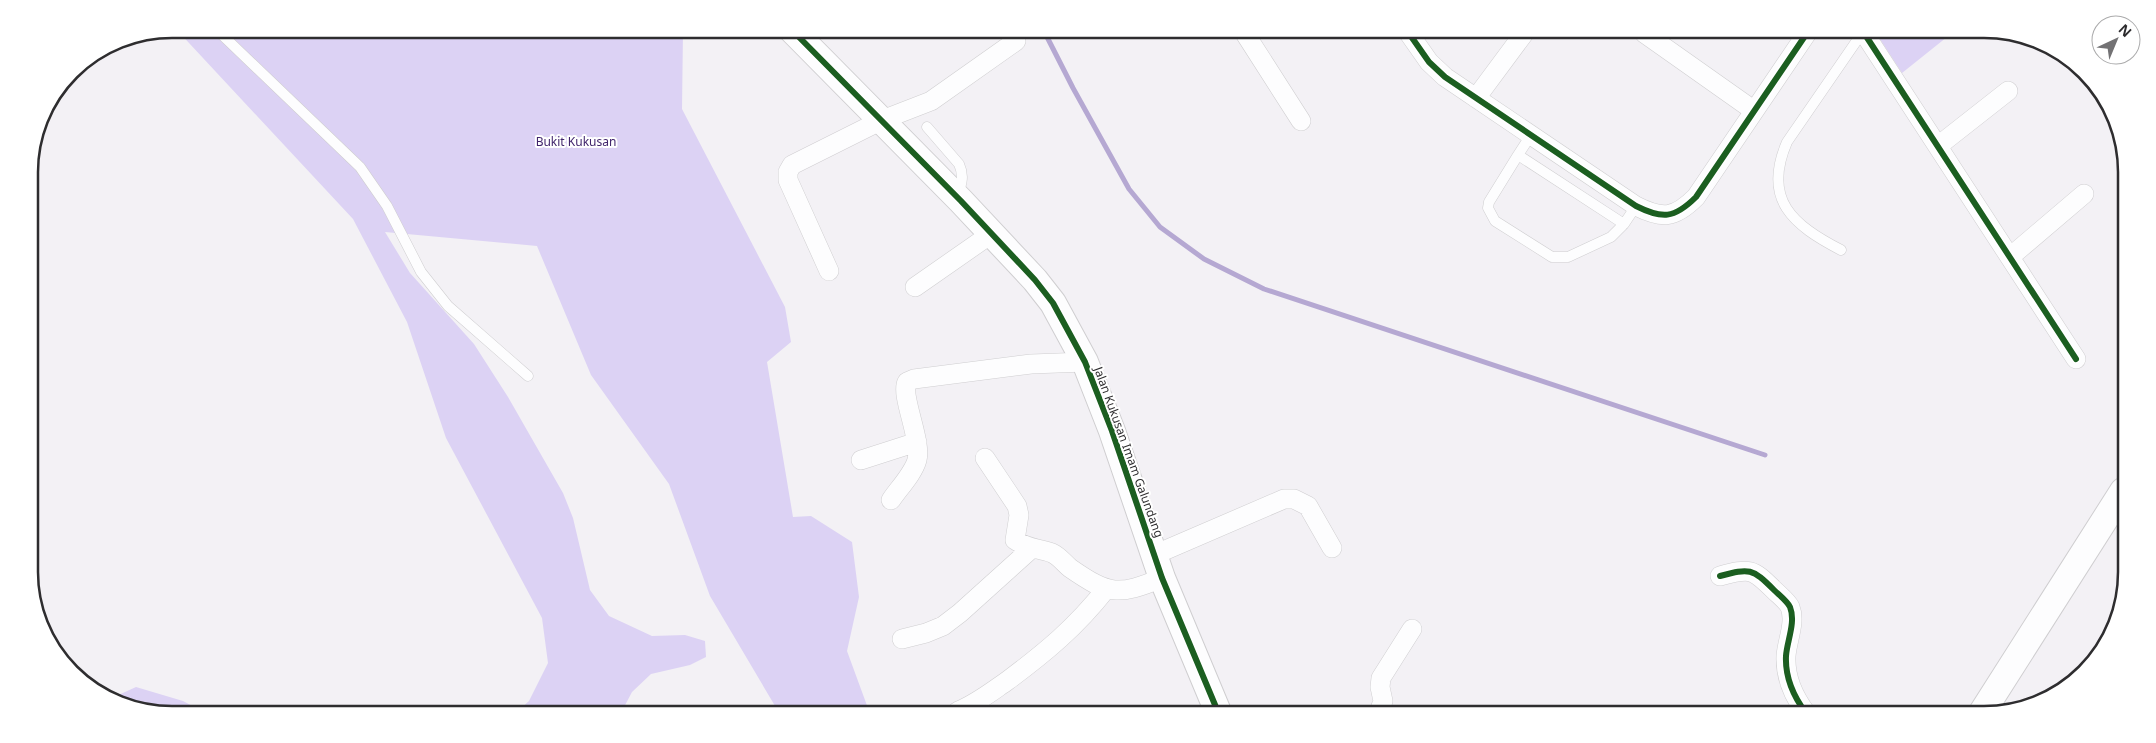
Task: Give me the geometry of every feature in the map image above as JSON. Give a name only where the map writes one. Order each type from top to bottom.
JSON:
[{"type":"street","name":"Jalan Kukusan Imam Galundang","points":[[800,38],[992,234],[1035,280],[1052,303],[1085,362],[1112,431],[1158,566],[1215,705]]},
{"type":"street","points":[[1248,38],[1301,121]]},
{"type":"street","points":[[1412,38],[1430,62],[1445,77],[1636,206],[1652,214],[1670,215],[1684,209],[1696,197],[1805,38]]},
{"type":"street","points":[[1476,98],[1521,38]]},
{"type":"street","points":[[1651,38],[1746,105]]},
{"type":"street","points":[[1866,38],[2076,359]]},
{"type":"street","points":[[829,271],[788,180],[788,172],[792,165],[882,120],[931,101],[1016,41]]},
{"type":"street","points":[[1938,146],[2008,92]]},
{"type":"street","points":[[2010,257],[2084,194]]},
{"type":"street","points":[[915,287],[992,234]]},
{"type":"street","points":[[890,500],[907,478],[917,460],[917,442],[905,386],[910,380],[1031,364],[1085,362]]},
{"type":"street","points":[[861,460],[917,442]]},
{"type":"street","points":[[984,458],[1017,506],[1019,515],[1015,540],[1030,549],[1051,553],[1093,584],[1106,589],[1120,592],[1158,566],[1284,499],[1294,499],[1308,506],[1332,548]]},
{"type":"street","points":[[1987,705],[2118,499]]},
{"type":"street","points":[[902,639],[926,633],[943,626],[960,613],[1030,549]]},
{"type":"street","points":[[1720,576],[1743,570],[1758,574],[1789,606],[1792,619],[1786,658],[1790,680],[1796,699],[1800,705]]},
{"type":"street","points":[[974,706],[1046,652],[1083,618],[1106,589]]},
{"type":"street","points":[[1381,705],[1380,687],[1382,678],[1412,628]]},
{"type":"lane","points":[[225,38],[360,167],[387,206],[421,272],[448,306],[528,376]]},
{"type":"lane","points":[[1841,250],[1815,236],[1794,219],[1784,206],[1778,193],[1777,181],[1782,153],[1787,142],[1860,38]]},
{"type":"lane","points":[[927,128],[959,164],[962,171],[963,181],[957,198]]},
{"type":"lane","points":[[1531,135],[1489,202],[1488,208],[1495,221],[1552,257],[1560,258],[1568,257],[1611,237],[1624,224],[1636,206]]},
{"type":"lane","points":[[1518,155],[1624,224]]},
{"type":"green space","name":"Bukit Kukusan","points":[[184,38],[683,38],[682,109],[785,307],[791,342],[767,362],[793,517],[811,516],[852,542],[859,597],[847,651],[867,706],[775,706],[710,596],[669,484],[591,375],[537,246],[385,232],[410,273],[474,344],[508,397],[563,493],[573,518],[590,590],[609,616],[652,636],[685,635],[705,641],[706,657],[690,665],[651,674],[632,692],[625,706],[524,706],[529,701],[548,663],[542,618],[446,438],[407,322],[353,219]]},
{"type":"green space","points":[[1879,38],[1946,38],[1902,73]]},
{"type":"green space","points":[[136,687],[183,701],[192,706],[154,704],[137,701],[119,695]]},
{"type":"waterway","points":[[1048,38],[1129,189],[1160,227],[1204,259],[1264,289],[1765,455]]},
{"type":"cycle path","points":[[800,38],[961,201],[1035,280],[1053,303],[1085,362],[1112,431],[1162,578],[1215,705]]},
{"type":"cycle path","points":[[1412,38],[1429,62],[1445,77],[1636,206],[1661,215],[1668,215],[1681,210],[1696,197],[1804,38]]},
{"type":"cycle path","points":[[1867,38],[2076,359]]},
{"type":"cycle path","points":[[1720,576],[1744,571],[1755,574],[1789,605],[1792,619],[1786,664],[1794,693],[1801,705]]}]
